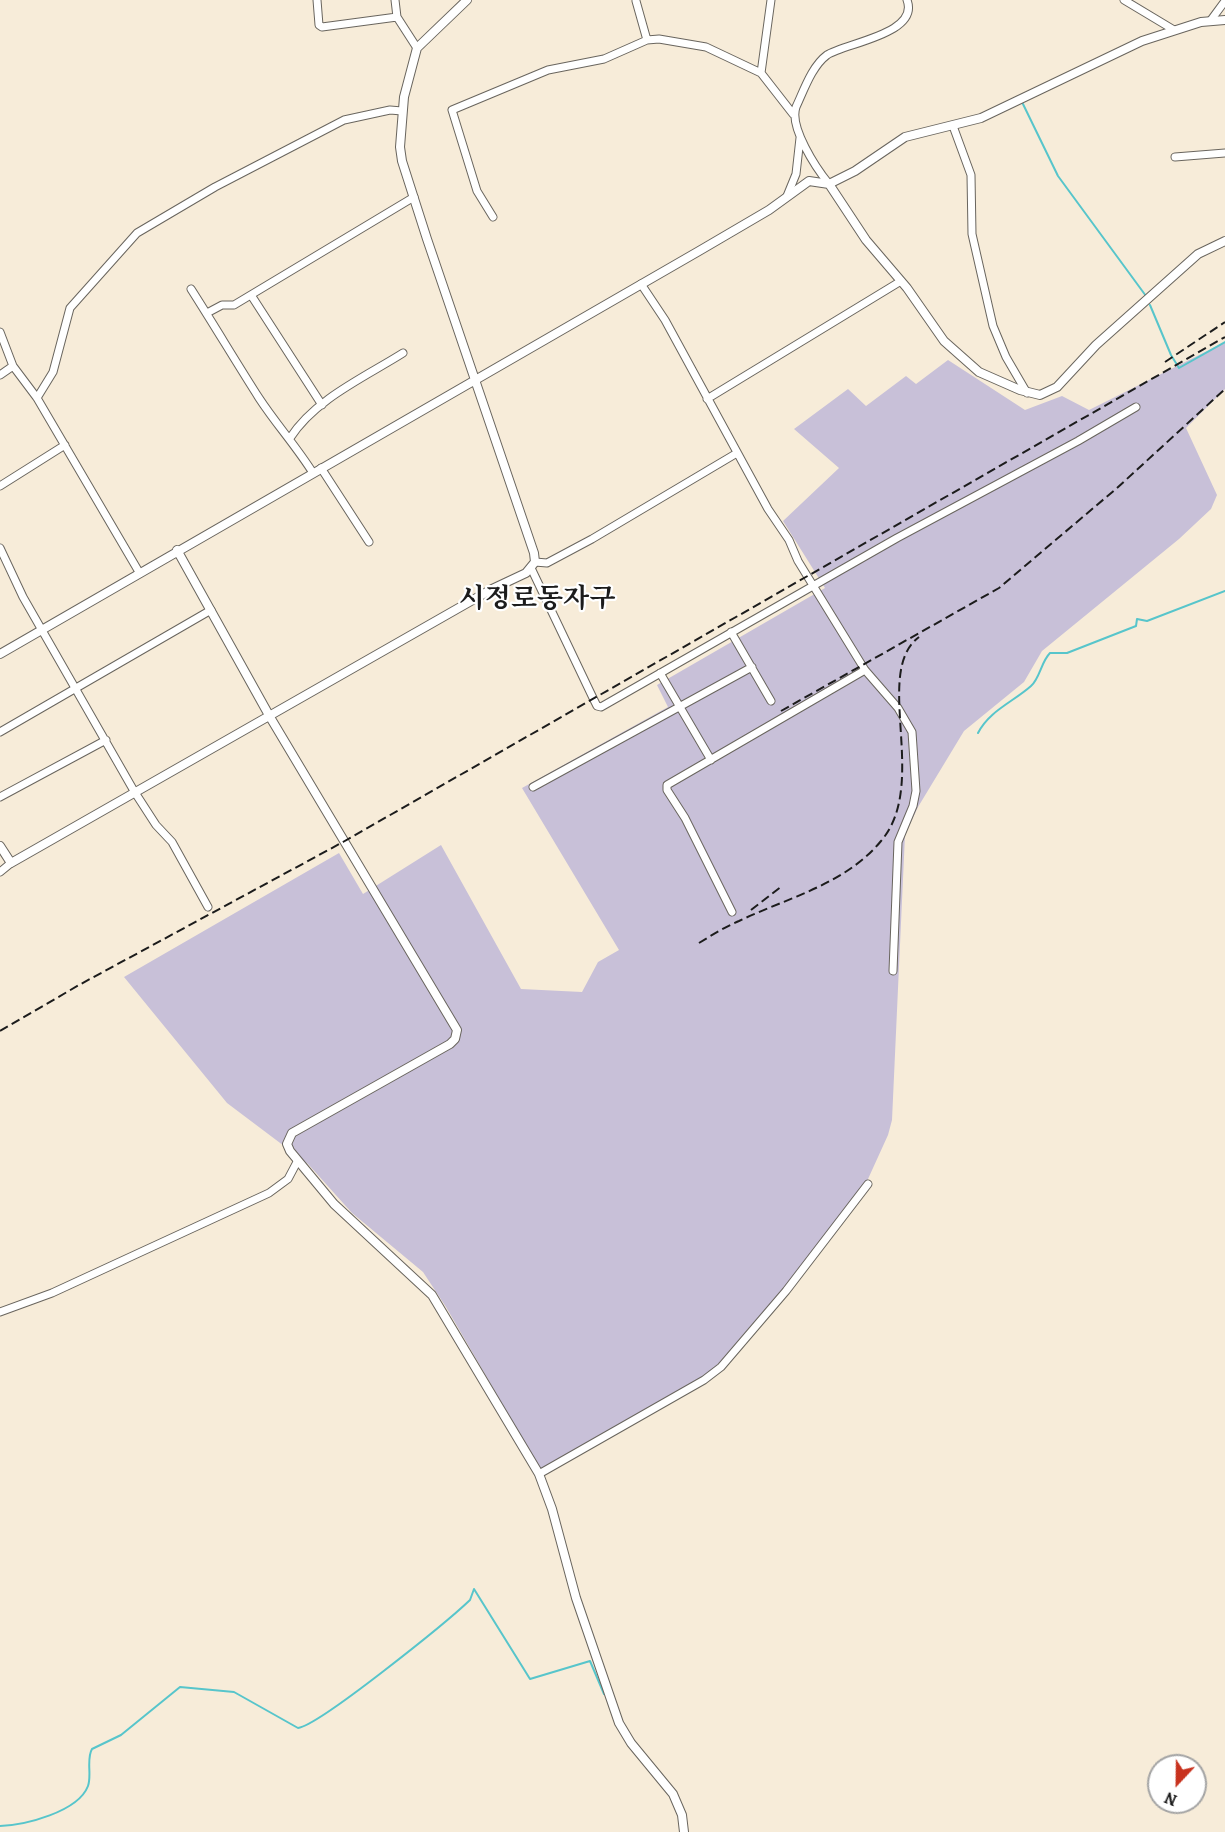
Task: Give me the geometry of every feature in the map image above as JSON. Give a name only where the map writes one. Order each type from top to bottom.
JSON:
[{"type":"street","points":[[317,0],[319,25],[322,27],[397,17]]},
{"type":"street","points":[[395,0],[397,17],[417,48]]},
{"type":"street","points":[[467,0],[417,48],[407,80],[402,111],[401,154],[534,553],[533,565],[597,706],[606,705],[731,632],[1136,407]]},
{"type":"street","points":[[761,73],[771,0]]},
{"type":"street","points":[[793,114],[808,83],[825,57],[869,40],[897,25],[910,10],[908,0]]},
{"type":"street","points":[[1124,0],[1174,30]]},
{"type":"street","points":[[636,1],[647,40]]},
{"type":"street","points":[[1211,20],[1225,1]]},
{"type":"street","points":[[0,654],[641,284],[809,181],[829,184],[855,171],[905,137],[981,118],[1142,41],[1211,20],[1225,20]]},
{"type":"street","points":[[493,217],[477,190],[452,110],[548,70],[604,59],[647,40],[691,43],[761,73],[793,114],[800,135],[866,240],[902,281],[932,326],[970,365],[1027,393],[1040,395],[1057,387],[1096,345],[1202,250],[1225,241]]},
{"type":"street","points":[[37,398],[53,372],[70,308],[137,233],[224,182],[344,120],[390,110],[402,111]]},
{"type":"street","points":[[953,126],[971,174],[972,234],[993,326],[1006,357],[1027,393]]},
{"type":"street","points":[[786,197],[796,174],[800,135]]},
{"type":"street","points":[[1174,157],[1225,153]]},
{"type":"street","points":[[207,313],[222,305],[234,305],[414,197]]},
{"type":"street","points":[[707,399],[902,281]]},
{"type":"street","points":[[641,284],[665,321],[736,453],[865,670],[869,672],[908,723],[914,745],[915,799],[898,842],[893,971]]},
{"type":"street","points":[[191,289],[260,400],[290,438],[313,473]]},
{"type":"street","points":[[251,295],[322,405]]},
{"type":"street","points":[[0,333],[14,366],[37,398],[139,572]]},
{"type":"street","points":[[290,438],[299,424],[322,405],[403,353]]},
{"type":"street","points":[[0,375],[14,366]]},
{"type":"street","points":[[0,486],[64,445]]},
{"type":"street","points":[[0,872],[11,863],[134,791],[270,717],[533,565],[547,563],[583,544],[736,453]]},
{"type":"street","points":[[321,468],[369,542]]},
{"type":"street","points":[[0,548],[42,629],[134,791],[156,825],[171,842],[208,907]]},
{"type":"street","points":[[177,550],[270,717],[457,1030],[450,1044],[292,1133],[287,1144],[297,1162],[334,1203],[432,1295],[539,1474],[552,1509],[576,1598],[620,1723],[631,1743],[673,1794],[682,1815],[684,1832]]},
{"type":"street","points":[[0,732],[211,610]]},
{"type":"street","points":[[731,632],[771,701]]},
{"type":"street","points":[[533,787],[752,667]]},
{"type":"street","points":[[732,912],[685,818],[666,787],[865,670]]},
{"type":"street","points":[[660,673],[711,760]]},
{"type":"street","points":[[0,797],[106,740]]},
{"type":"street","points":[[0,846],[11,863]]},
{"type":"street","points":[[0,1312],[52,1293],[269,1193],[288,1179],[297,1162]]},
{"type":"street","points":[[539,1474],[704,1380],[721,1367],[786,1291],[868,1184]]},
{"type":"shaded area","points":[[1225,342],[1225,389],[1186,428],[1217,495],[1211,509],[1179,539],[1042,651],[1024,682],[964,731],[918,807],[905,835],[892,1120],[888,1135],[868,1179],[787,1284],[712,1371],[540,1469],[446,1307],[423,1272],[352,1213],[308,1164],[227,1103],[124,977],[339,853],[363,894],[441,845],[521,989],[582,992],[598,962],[619,950],[522,788],[668,707],[657,685],[825,588],[783,521],[839,468],[794,429],[848,389],[866,406],[906,376],[916,384],[948,360],[1025,410],[1062,396],[1089,410]]},
{"type":"waterway","points":[[1022,102],[1058,176],[1146,296]]},
{"type":"waterway","points":[[1150,305],[1171,355],[1179,368],[1225,342]]},
{"type":"waterway","points":[[978,733],[988,719],[1034,683],[1050,653],[1067,653],[1136,626],[1137,619],[1147,621],[1225,591]]},
{"type":"waterway","points":[[0,1826],[36,1820],[74,1803],[88,1786],[89,1757],[92,1749],[121,1735],[180,1687],[234,1692],[298,1728],[311,1722],[356,1692],[437,1628],[470,1600],[474,1589],[530,1679],[590,1661],[604,1694]]},
{"type":"railway","points":[[1165,362],[1225,322]]},
{"type":"railway","points":[[0,1031],[79,985],[343,842],[1225,337]]},
{"type":"railway","points":[[781,711],[999,588],[1117,488],[1225,389]]},
{"type":"railway","points":[[699,943],[734,923],[833,879],[867,856],[881,841],[895,817],[901,790],[900,676],[906,653],[919,637]]},
{"type":"railway","points":[[751,910],[782,886]]},
{"type":"district","name":"시정로동자구","points":[[537,600]]}]
